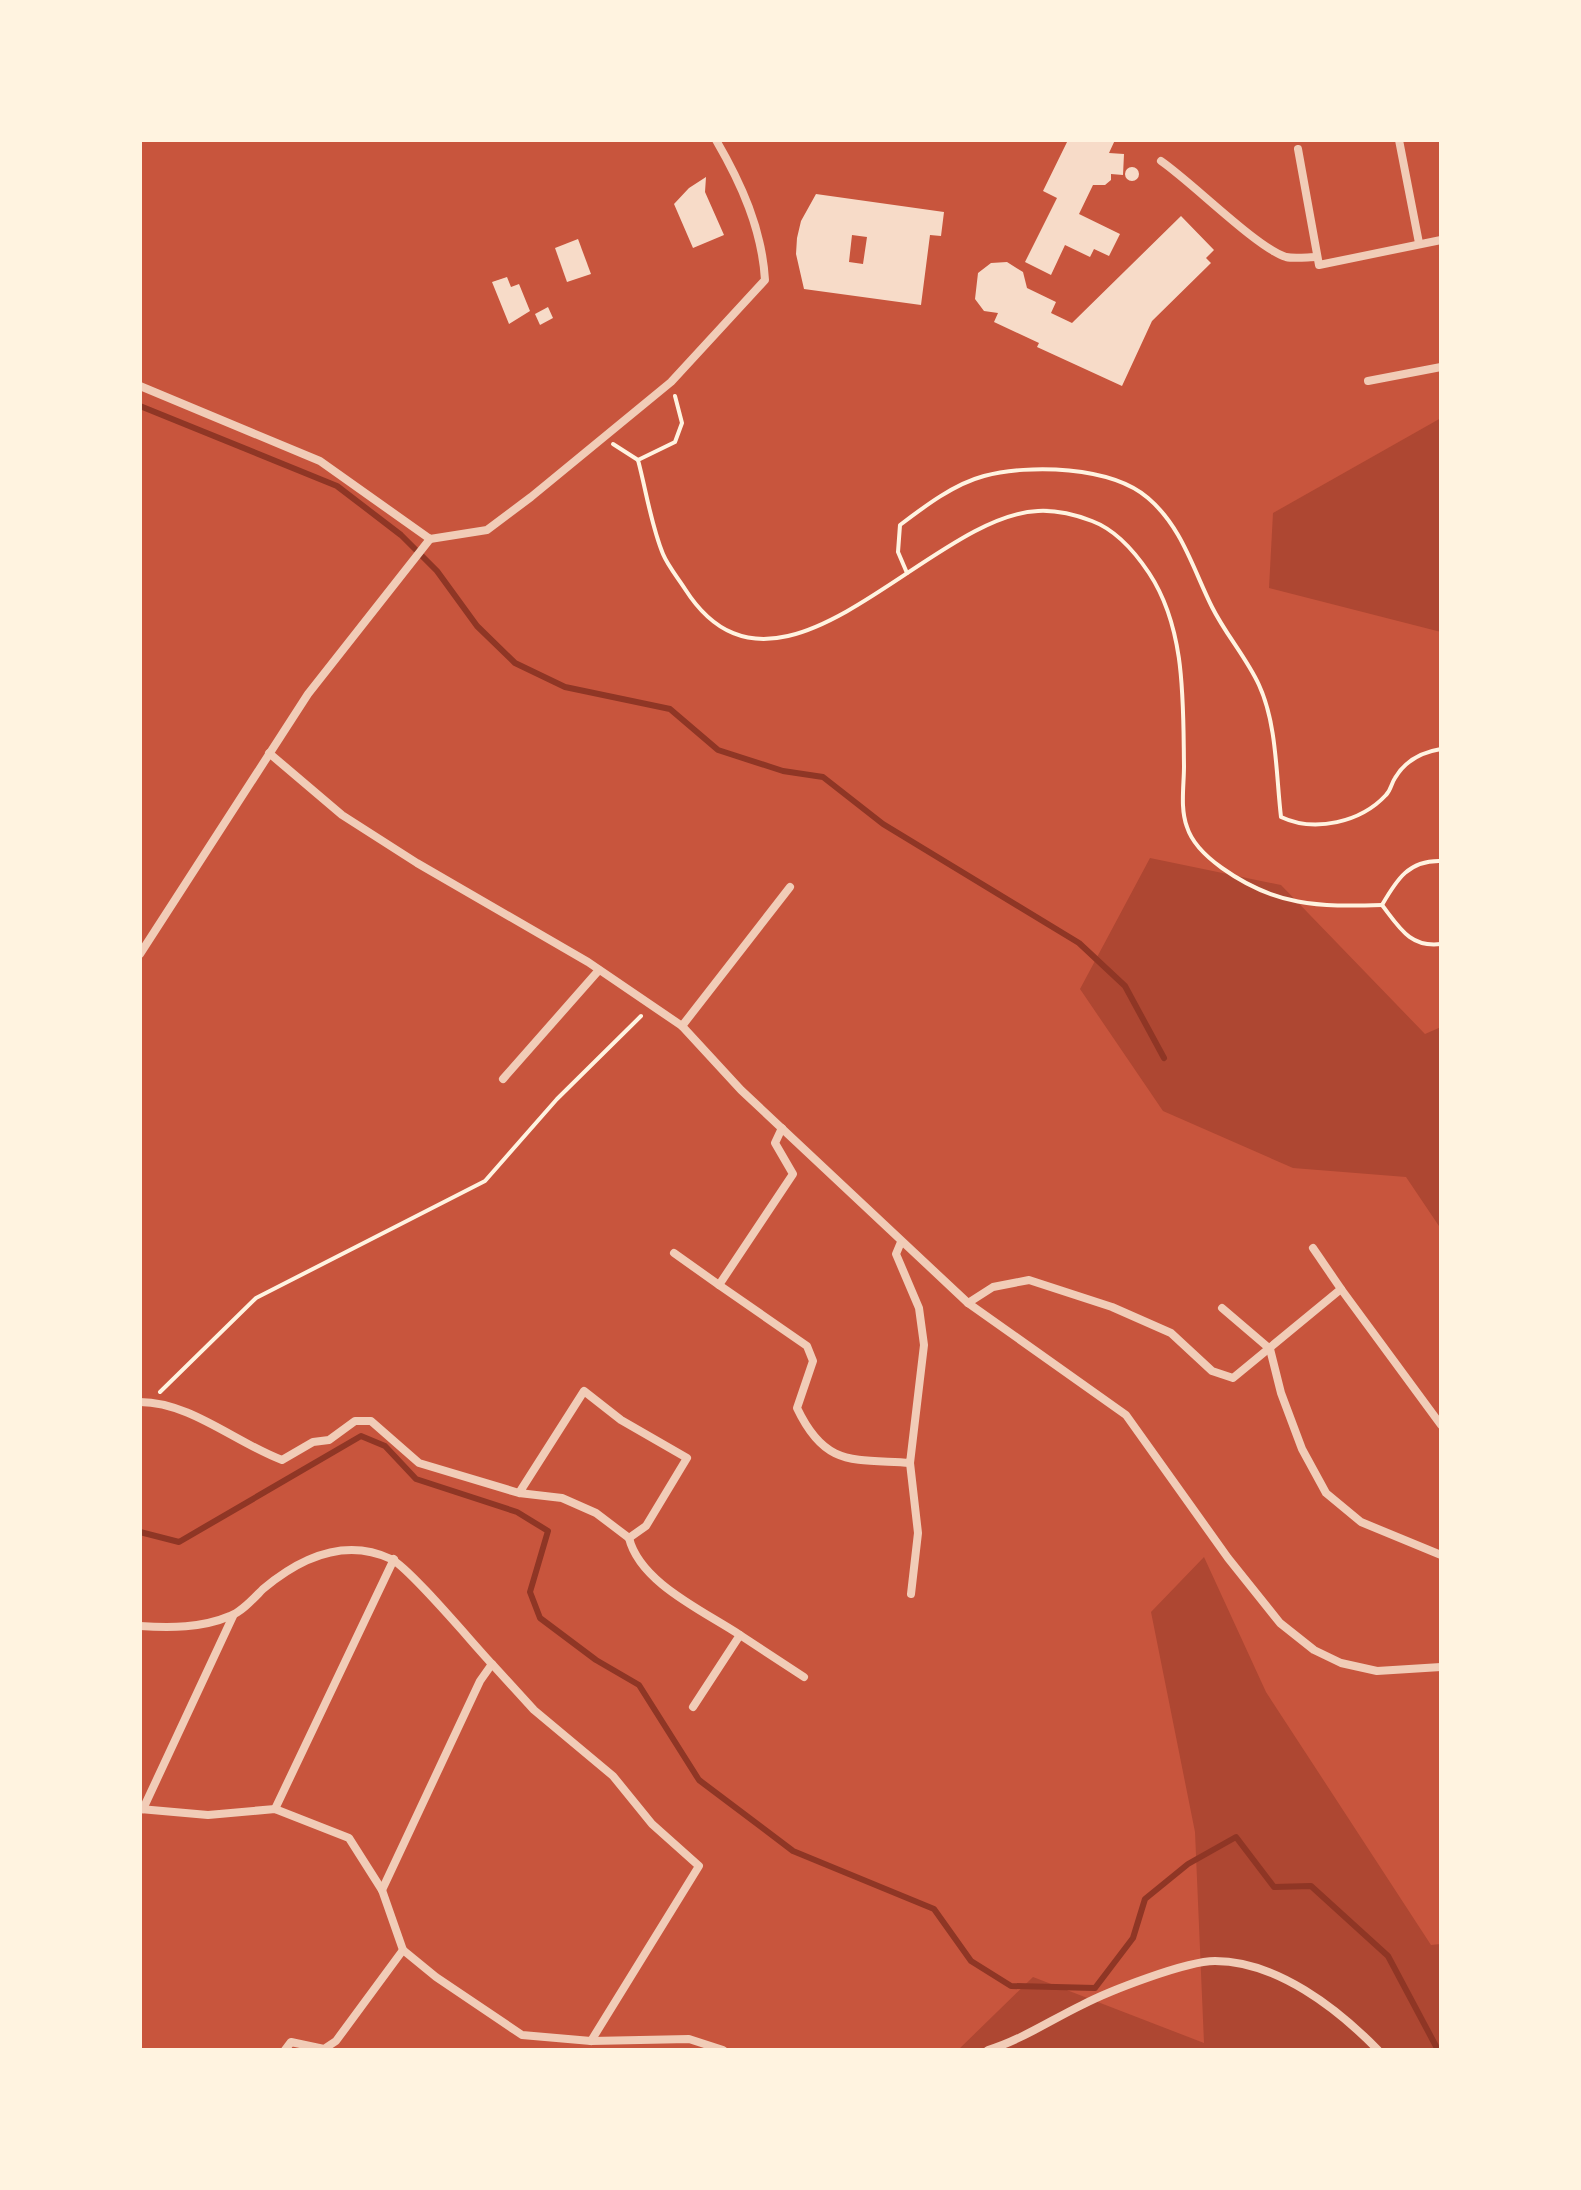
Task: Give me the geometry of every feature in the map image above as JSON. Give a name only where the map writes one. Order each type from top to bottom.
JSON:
[{"type":"street","points":[[140,954],[308,694],[430,539],[487,530],[671,382],[765,280],[764,257],[749,215],[748,197],[716,140]]},
{"type":"street","points":[[1399,140],[1419,243]]},
{"type":"street","points":[[1298,149],[1319,265],[1441,240]]},
{"type":"street","points":[[1161,161],[1187,178],[1263,244],[1287,257],[1317,257]]},
{"type":"street","points":[[1368,381],[1441,367]]},
{"type":"street","points":[[140,386],[320,461],[430,539]]},
{"type":"street","points":[[269,753],[342,815],[599,970],[649,1007],[682,1026],[782,1128],[968,1303],[1126,1415],[1228,1558],[1280,1623],[1314,1650],[1341,1663],[1377,1671],[1441,1667]]},
{"type":"street","points":[[682,1026],[790,887]]},
{"type":"street","points":[[503,1079],[599,970]]},
{"type":"street","points":[[719,1285],[793,1174],[775,1143],[782,1128]]},
{"type":"street","points":[[901,1242],[896,1254],[919,1308],[924,1345],[910,1463],[918,1533],[911,1594]]},
{"type":"street","points":[[1313,1248],[1441,1425]]},
{"type":"street","points":[[674,1253],[807,1346],[813,1361],[797,1408],[810,1435],[838,1457],[910,1463]]},
{"type":"street","points":[[968,1303],[993,1287],[1029,1280],[1112,1307],[1171,1333],[1212,1371],[1233,1378],[1341,1289]]},
{"type":"street","points":[[1222,1308],[1270,1349],[1281,1393],[1302,1449],[1326,1493],[1361,1522],[1441,1555]]},
{"type":"street","points":[[519,1493],[584,1391],[621,1420],[687,1458],[646,1526],[629,1538]]},
{"type":"street","points":[[145,1402],[191,1415],[255,1450],[282,1460],[313,1442],[329,1440],[355,1421],[371,1421],[419,1463],[519,1493],[562,1498],[596,1513],[629,1538],[633,1555],[658,1580],[804,1677]]},
{"type":"street","points":[[591,2041],[699,1866],[652,1824],[613,1776],[534,1710],[394,1559],[341,1548],[316,1555],[274,1580],[233,1616],[142,1809],[208,1815],[275,1809],[349,1838],[382,1890],[403,1950],[436,1977],[522,2035],[591,2041],[689,2039],[723,2050]]},
{"type":"street","points":[[275,1809],[394,1559]]},
{"type":"street","points":[[140,1626],[184,1627],[233,1616]]},
{"type":"street","points":[[693,1707],[740,1635]]},
{"type":"street","points":[[382,1890],[480,1681],[492,1664]]},
{"type":"street","points":[[285,2050],[291,2042],[324,2049],[336,2041],[403,1950]]},
{"type":"street","points":[[988,2050],[1086,2003],[1177,1970],[1214,1961],[1242,1964],[1291,1981],[1336,2012],[1378,2050]]},
{"type":"path","points":[[638,460],[675,442],[682,423],[671,382]]},
{"type":"path","points":[[604,436],[621,451],[638,460],[663,554],[700,612],[720,629],[744,639],[791,635],[874,596],[956,541],[998,522],[1037,510],[1067,514],[1113,532],[1139,558],[1167,608],[1183,687],[1183,803],[1187,827],[1198,845],[1213,862],[1246,885],[1271,897],[1320,907],[1382,905]]},
{"type":"path","points":[[907,573],[898,552],[900,525],[956,488],[982,477],[1007,472],[1091,473],[1147,497],[1188,549],[1225,633],[1247,659],[1261,689],[1269,720],[1281,817],[1321,823],[1339,823],[1355,817],[1389,793],[1395,777],[1411,760],[1426,751],[1441,749]]},
{"type":"path","points":[[1382,905],[1400,876],[1412,865],[1441,861]]},
{"type":"path","points":[[1382,905],[1411,940],[1430,945],[1441,944]]},
{"type":"path","points":[[145,1402],[256,1298],[485,1181],[557,1099],[649,1007]]},
{"type":"shaded area","points":[[1441,418],[1441,632],[1269,588],[1273,513]]},
{"type":"shaded area","points":[[1150,858],[1281,885],[1425,1034],[1441,1027],[1441,1229],[1406,1177],[1293,1168],[1163,1111],[1080,989]]},
{"type":"shaded area","points":[[1204,1557],[1266,1692],[1431,1945],[1441,1944],[1441,2050],[958,2050],[1033,1977],[1204,2043],[1195,1832],[1151,1612]]},
{"type":"building","points":[[1068,140],[1115,140],[1109,153],[1124,154],[1123,175],[1111,174],[1111,180],[1105,185],[1093,185],[1079,214],[1120,234],[1109,256],[1094,249],[1090,257],[1065,245],[1051,275],[1025,262],[1057,198],[1043,191]]},
{"type":"building","points":[[1132,167],[1139,174],[1132,181],[1125,174]]},
{"type":"building","points":[[706,177],[705,192],[724,235],[693,248],[674,204],[689,188]]},
{"type":"building","points":[[816,194],[944,212],[941,236],[930,235],[921,305],[804,289],[796,254],[801,221]],"holes":[[[852,235],[867,237],[863,264],[849,262]]]},
{"type":"building","points":[[1181,216],[1214,250],[1206,258],[1211,263],[1152,321],[1122,386],[1037,347],[1039,343],[994,322],[998,313],[984,311],[975,299],[978,273],[991,263],[1007,262],[1023,272],[1027,288],[1056,302],[1051,313],[1072,323]]},
{"type":"building","points":[[578,239],[591,274],[567,282],[555,248]]},
{"type":"building","points":[[507,277],[511,287],[519,284],[530,311],[509,324],[492,282]]},
{"type":"building","points":[[548,307],[553,318],[540,325],[535,314]]},
{"type":"waterway","points":[[140,406],[337,486],[401,535],[437,571],[477,626],[515,663],[565,687],[670,709],[718,750],[783,771],[823,777],[883,824],[1079,943],[1125,986],[1164,1058]]},
{"type":"waterway","points":[[140,1532],[179,1542],[361,1436],[385,1446],[416,1479],[517,1512],[548,1531],[530,1592],[540,1618],[596,1660],[639,1685],[699,1780],[793,1851],[934,1909],[971,1961],[1011,1986],[1095,1988],[1133,1938],[1145,1899],[1188,1864],[1236,1837],[1274,1887],[1311,1886],[1388,1956],[1438,2050]]}]
